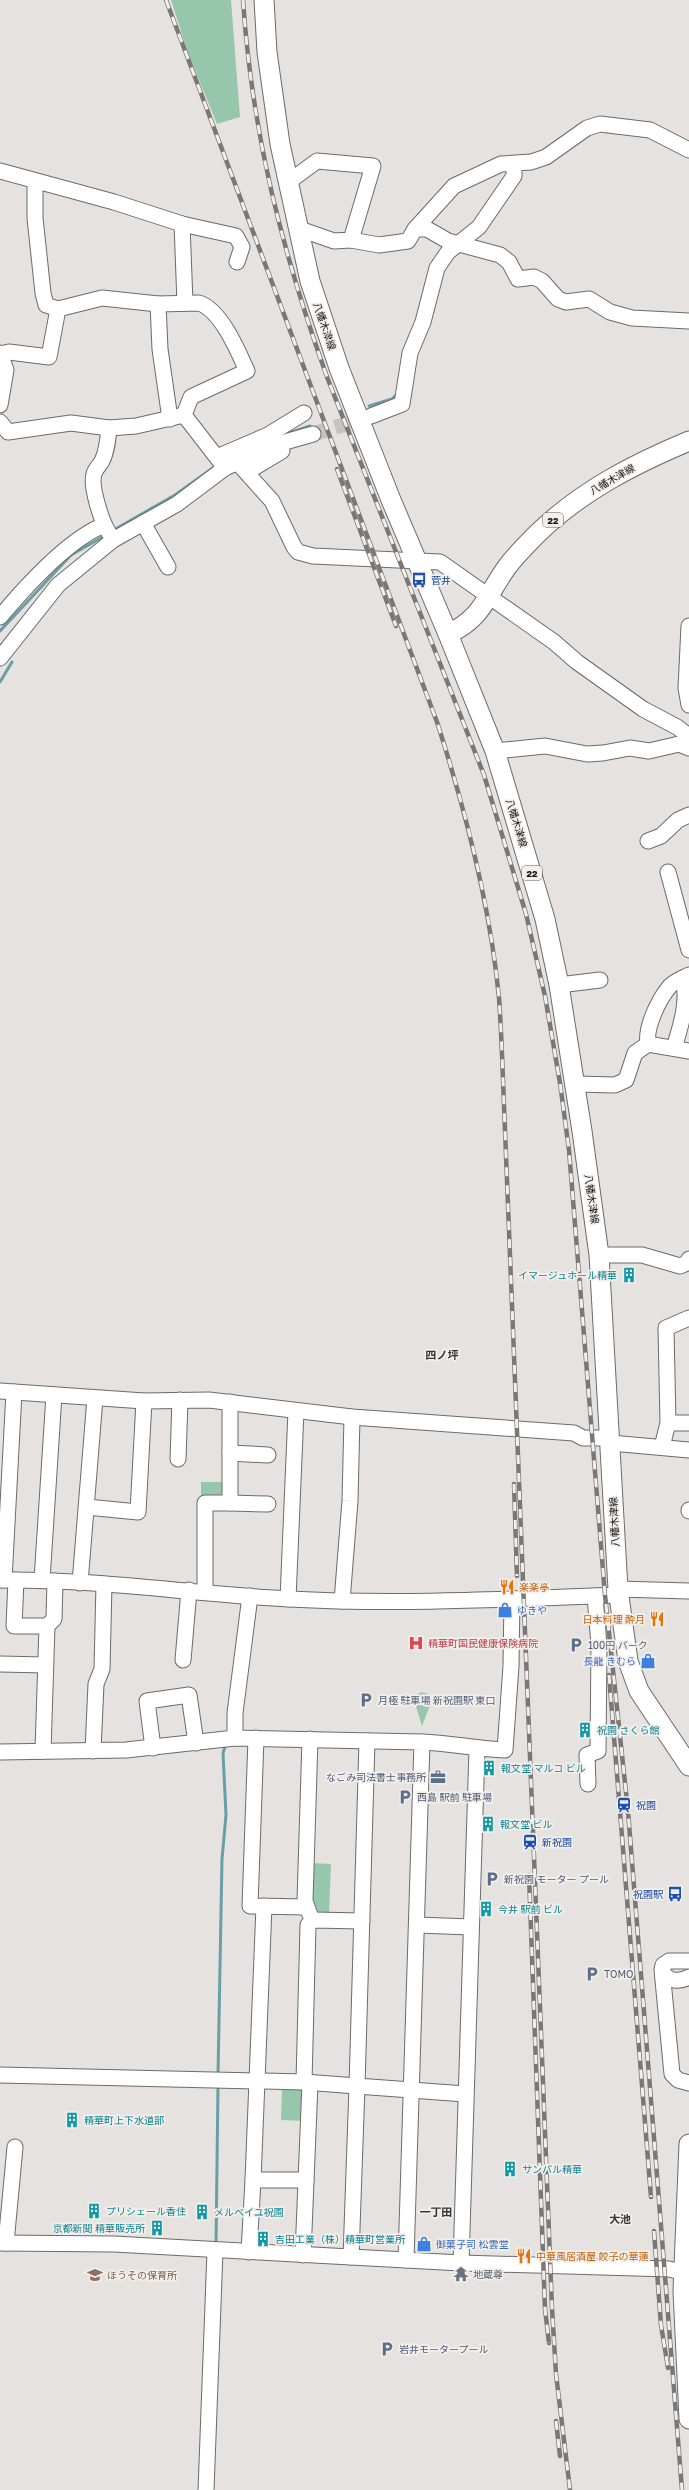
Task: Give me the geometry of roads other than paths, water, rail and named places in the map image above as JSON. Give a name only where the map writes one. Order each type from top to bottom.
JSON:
[{"type":"main road","name":"八幡木津線","points":[[264,0],[267,52],[287,183],[297,228],[324,325],[391,500],[417,559],[495,751],[539,897],[559,985],[575,1084],[599,1255],[618,1592],[628,1662],[634,1681],[689,1766]]},
{"type":"main road","name":"八幡木津線","points":[[448,634],[466,626],[477,615],[507,567],[537,534],[582,496],[624,470],[689,441]]},
{"type":"main road","points":[[689,2144],[686,2274],[689,2419]]},
{"type":"street","points":[[297,228],[334,241],[351,240],[379,245],[408,241],[415,229],[454,186],[494,166],[514,170],[546,157],[586,128],[600,124],[650,130],[689,150]]},
{"type":"street","points":[[287,183],[317,162],[373,166],[351,240]]},
{"type":"street","points":[[371,416],[402,404],[410,353],[423,322],[437,268],[454,243],[480,227],[514,170]]},
{"type":"street","points":[[0,172],[114,202],[182,224],[236,236],[242,247],[237,262]]},
{"type":"street","points":[[0,422],[8,432],[71,423],[109,428],[136,426],[177,417],[191,396],[247,371],[226,328],[206,305],[185,303],[158,304],[102,298],[58,309],[46,305],[43,293],[35,218],[35,181]]},
{"type":"street","points":[[182,224],[185,303]]},
{"type":"street","points":[[415,229],[427,229],[454,243],[500,255],[509,262],[513,274],[518,279],[534,277],[538,279],[558,299],[566,302],[589,299],[610,312],[632,318],[689,321]]},
{"type":"street","points":[[158,304],[160,349],[177,417],[228,464],[272,500],[288,538],[298,552],[313,556],[417,559],[440,562],[490,595],[554,642],[577,662],[643,709],[677,727],[689,736]]},
{"type":"street","points":[[0,405],[6,370],[0,353],[9,352],[49,357],[58,309]]},
{"type":"street","points":[[0,617],[23,589],[87,532],[108,532],[143,523],[177,504],[268,435],[304,413]]},
{"type":"street","points":[[108,532],[93,475],[102,460],[107,445],[109,428]]},
{"type":"street","points":[[228,464],[278,444],[314,438]]},
{"type":"street","points":[[143,523],[168,567]]},
{"type":"street","points":[[2,655],[58,584],[108,532]]},
{"type":"street","points":[[689,626],[686,688],[689,705]]},
{"type":"street","points":[[495,751],[545,746],[587,754],[603,753],[630,748],[649,751],[679,744],[689,749]]},
{"type":"street","points":[[648,841],[661,836],[678,820],[689,815]]},
{"type":"street","points":[[668,872],[689,950]]},
{"type":"street","points":[[648,1044],[647,1037],[662,997],[671,985],[686,976]]},
{"type":"street","points":[[674,1048],[686,1001],[686,976]]},
{"type":"street","points":[[559,985],[600,980]]},
{"type":"street","points":[[575,1084],[615,1085],[626,1080],[635,1054],[648,1044],[689,1051]]},
{"type":"street","points":[[599,1255],[642,1254],[680,1266],[688,1263],[689,1259]]},
{"type":"street","points":[[662,1447],[668,1423],[666,1328],[689,1318]]},
{"type":"street","points":[[47,1626],[14,1626],[7,1580],[7,1392],[144,1401],[180,1400],[230,1402],[352,1417],[574,1433],[583,1438],[689,1450]]},
{"type":"street","points":[[43,1752],[47,1626],[54,1619],[49,1581],[54,1395]]},
{"type":"street","points":[[80,1583],[95,1398]]},
{"type":"street","points":[[178,1459],[180,1400]]},
{"type":"street","points":[[87,1507],[138,1512],[144,1401]]},
{"type":"street","points":[[230,1402],[230,1503]]},
{"type":"street","points":[[288,1599],[296,1411]]},
{"type":"street","points":[[342,1601],[350,1501],[352,1417]]},
{"type":"street","points":[[668,1423],[689,1422]]},
{"type":"street","points":[[230,1453],[268,1455]]},
{"type":"street","points":[[205,1591],[205,1503],[268,1504]]},
{"type":"street","points":[[7,1580],[104,1584],[205,1591],[288,1599],[409,1603],[595,1596],[618,1592],[689,1591]]},
{"type":"street","points":[[93,1751],[96,1684],[102,1669],[104,1584]]},
{"type":"street","points":[[183,1660],[189,1590]]},
{"type":"street","points":[[235,1738],[235,1713],[250,1596]]},
{"type":"street","points":[[588,1784],[587,1755],[598,1751],[598,1645],[595,1596]]},
{"type":"street","points":[[0,1752],[93,1751],[153,1748],[235,1738],[422,1742],[468,1746],[479,1749],[504,1750],[511,1666],[512,1599]]},
{"type":"street","points":[[0,1664],[45,1665]]},
{"type":"street","points":[[153,1748],[147,1701],[189,1695],[196,1743]]},
{"type":"street","points":[[256,1738],[250,1906],[264,1906],[362,1921]]},
{"type":"street","points":[[303,2255],[306,2180],[310,1739]]},
{"type":"street","points":[[351,2257],[367,1741]]},
{"type":"street","points":[[406,2260],[422,1742]]},
{"type":"street","points":[[461,2262],[465,2094],[479,1749]]},
{"type":"street","points":[[250,2252],[264,1906]]},
{"type":"street","points":[[417,1925],[471,1927]]},
{"type":"street","points":[[689,1961],[669,1961],[663,1965],[667,1981],[672,2074],[678,2080],[689,2083]]},
{"type":"street","points":[[667,1981],[689,1977]]},
{"type":"street","points":[[0,2075],[307,2082],[465,2094]]},
{"type":"street","points":[[15,2147],[3,2243],[114,2244],[215,2251],[406,2260],[669,2269],[686,2274]]},
{"type":"street","points":[[253,2180],[306,2180]]},
{"type":"street","points":[[206,2490],[215,2251]]},
{"type":"waterway","points":[[369,406],[392,399],[398,393]]},
{"type":"waterway","points":[[286,434],[310,426]]},
{"type":"waterway","points":[[112,531],[175,495],[217,465]]},
{"type":"waterway","points":[[0,631],[71,555],[106,535]]},
{"type":"waterway","points":[[0,682],[12,662]]},
{"type":"waterway","points":[[218,2075],[222,1859],[226,1815],[223,1753],[226,1744]]},
{"type":"waterway","points":[[216,2245],[218,2085]]},
{"type":"tunnel","points":[[313,434],[370,417]]},
{"type":"railway","points":[[166,0],[437,722],[458,790],[476,858],[490,928],[499,998],[501,1039],[552,2308],[556,2374],[570,2490]]},
{"type":"railway","points":[[243,0],[247,50],[262,145],[283,238],[296,284],[327,377],[484,775],[526,914],[545,996],[560,1083],[569,1150],[605,1595],[628,1811],[682,2490]]},
{"type":"railway","points":[[337,469],[396,626]]},
{"type":"railway","points":[[514,1484],[517,1576]]},
{"type":"railway","points":[[609,1675],[651,2197]]},
{"type":"railway","points":[[529,1875],[545,2309],[549,2343]]},
{"type":"railway","points":[[654,2231],[661,2325],[668,2368]]},
{"type":"railway","points":[[556,2421],[560,2456]]},
{"type":"place","name":"菅井","points":[[419,580]]},
{"type":"place","name":"イマージュホール精華","points":[[629,1275]]},
{"type":"place","name":"楽楽亭","points":[[507,1587]]},
{"type":"place","name":"ゆきや","points":[[505,1610]]},
{"type":"place","name":"日本料理 酔月","points":[[657,1619]]},
{"type":"place","name":"精華町国民健康保険病院","points":[[416,1643]]},
{"type":"place","name":"100円 パーク","points":[[576,1645]]},
{"type":"place","name":"長龍 きむら","points":[[648,1661]]},
{"type":"place","name":"月極 駐車場 新祝園駅 東口","points":[[366,1700]]},
{"type":"place","name":"祝園 さくら館","points":[[585,1730]]},
{"type":"place","name":"報文堂 マルコ ビル","points":[[489,1768]]},
{"type":"place","name":"なごみ司法書士事務所","points":[[438,1777]]},
{"type":"place","name":"西島 駅前 駐車場","points":[[405,1797]]},
{"type":"place","name":"祝園","points":[[624,1805]]},
{"type":"place","name":"報文堂 ビル","points":[[488,1824]]},
{"type":"place","name":"新祝園","points":[[530,1842]]},
{"type":"place","name":"新祝園 モーター プール","points":[[492,1879]]},
{"type":"place","name":"祝園駅","points":[[675,1894]]},
{"type":"place","name":"今井 駅前 ビル","points":[[486,1909]]},
{"type":"place","name":"TOMO","points":[[592,1974]]},
{"type":"place","name":"精華町上下水道部","points":[[72,2120]]},
{"type":"place","name":"サンパル精華","points":[[510,2169]]},
{"type":"place","name":"プリシェール香住","points":[[94,2211]]},
{"type":"place","name":"メルベイユ祝園","points":[[202,2212]]},
{"type":"place","name":"京都新聞 精華販売所","points":[[157,2228]]},
{"type":"place","name":"吉田工業（株）精華町営業所","points":[[263,2239]]},
{"type":"place","name":"御菓子司 松雲堂","points":[[424,2244]]},
{"type":"place","name":"中華風居酒屋 餃子の華蓮","points":[[524,2256]]},
{"type":"place","name":"地蔵尊","points":[[461,2274]]},
{"type":"place","name":"ほうその保育所","points":[[95,2275]]},
{"type":"place","name":"岩井モータープール","points":[[387,2349]]},
{"type":"district","name":"四ノ坪","points":[[442,1354]]},
{"type":"district","name":"一丁田","points":[[436,2211]]},
{"type":"district","name":"大池","points":[[620,2218]]}]
